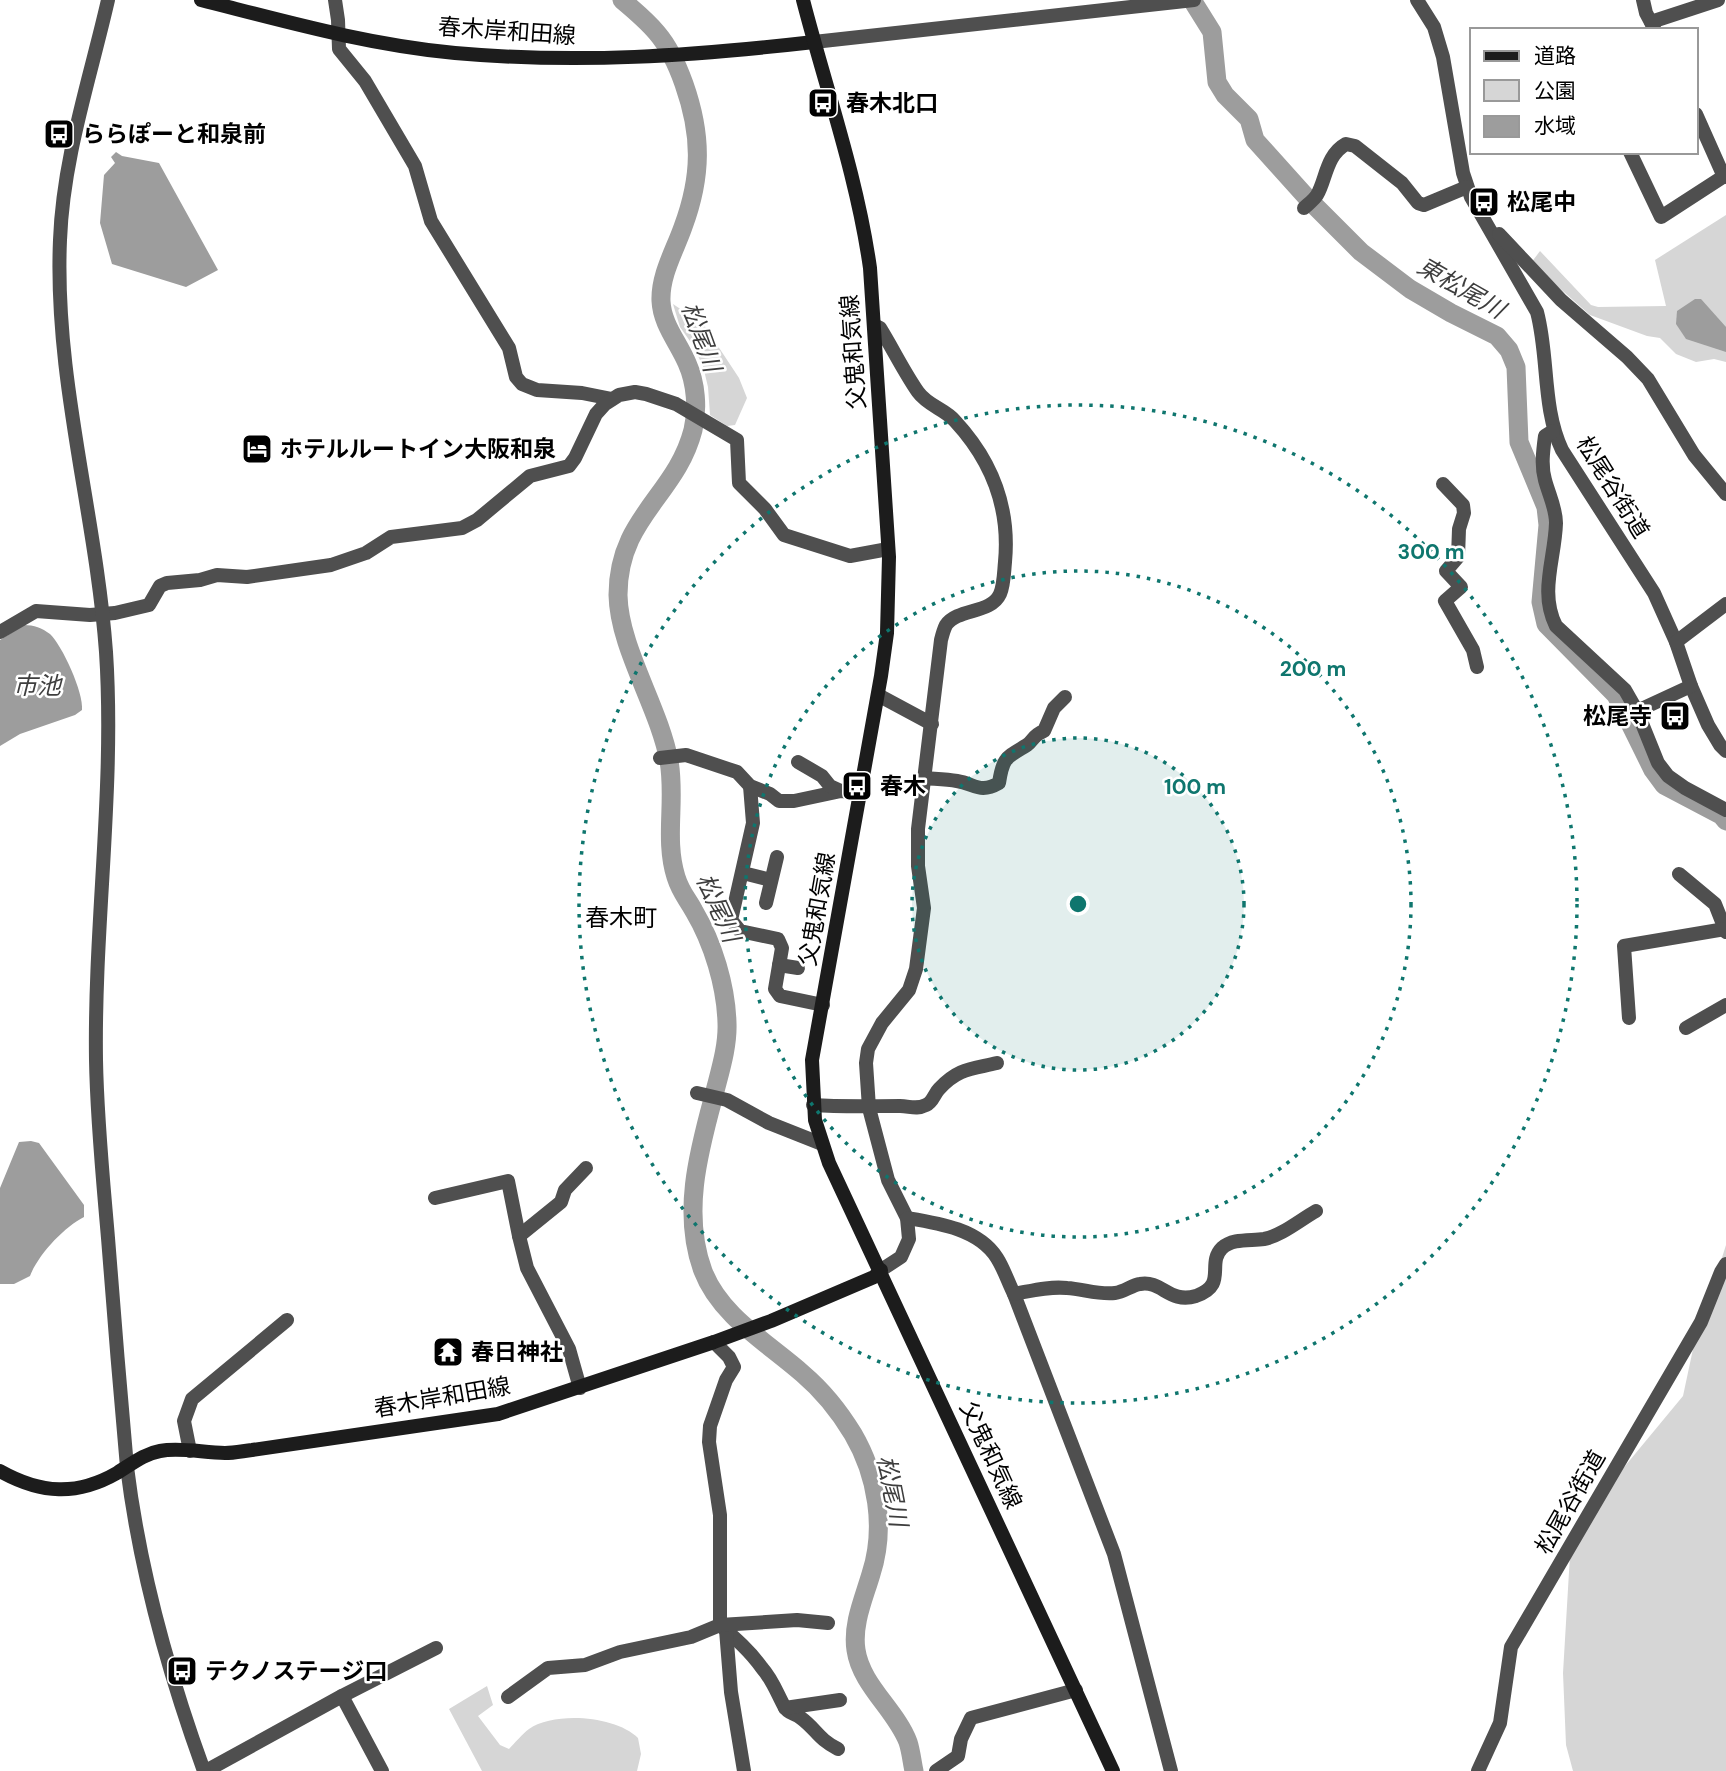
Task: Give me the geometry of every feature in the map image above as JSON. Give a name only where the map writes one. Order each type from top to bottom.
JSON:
[{"type":"main road","name":"春木岸和田線","points":[[201,0],[338,34],[453,53],[545,58],[660,58],[814,42]]},
{"type":"main road","name":"父鬼和気線","points":[[803,0],[839,123],[866,236],[888,549],[887,633],[813,1060],[813,1105],[822,1144],[1113,1771]]},
{"type":"main road","name":"春木岸和田線","points":[[0,1471],[19,1482],[63,1490],[84,1488],[127,1467],[144,1455],[163,1451],[226,1453],[498,1414],[771,1321],[874,1277],[881,1270]]},
{"type":"street","points":[[108,0],[75,136],[64,197],[60,239],[61,323],[106,653],[108,765],[96,1060],[100,1138],[133,1517],[149,1595],[175,1685],[205,1771],[436,1648]]},
{"type":"street","points":[[335,0],[339,49],[365,81],[415,166],[431,220],[509,348],[516,377],[522,384],[537,390],[582,393],[612,400]]},
{"type":"street","points":[[814,42],[1194,0]]},
{"type":"street","name":"松尾谷街道","points":[[1417,0],[1434,27],[1443,57],[1467,187],[1536,312],[1542,333],[1553,431],[1562,450],[1654,593],[1708,724],[1726,751]]},
{"type":"street","points":[[1643,0],[1653,26],[1721,0],[1726,6]]},
{"type":"street","points":[[1631,154],[1658,220],[1725,176],[1698,118]]},
{"type":"street","points":[[1304,208],[1317,196],[1323,174],[1340,148],[1346,145],[1355,146],[1402,183],[1418,203],[1424,205],[1467,187]]},
{"type":"street","points":[[1483,218],[1561,300],[1627,357],[1648,379],[1694,455],[1726,494]]},
{"type":"street","points":[[874,325],[880,328],[917,392],[926,402],[953,418],[968,436],[998,489],[1007,532],[1004,579],[1000,596],[992,604],[956,617],[946,625],[941,640],[918,829],[918,866],[924,908],[916,969],[909,990],[882,1023],[868,1049],[866,1063],[869,1108],[888,1180],[907,1218],[909,1240],[901,1257],[881,1270]]},
{"type":"street","points":[[0,632],[36,611],[101,614],[149,605],[160,586],[167,583],[200,580],[217,575],[247,577],[331,565],[366,553],[391,537],[462,528],[477,520],[530,476],[569,466],[596,414],[619,395],[635,392],[676,404],[737,440],[739,483],[765,509],[784,535],[850,556],[888,549]]},
{"type":"street","points":[[1553,431],[1545,436],[1543,457],[1544,479],[1554,505],[1556,522],[1548,584],[1550,614],[1556,626],[1625,690],[1631,714],[1668,776],[1726,810]]},
{"type":"street","points":[[1443,484],[1462,505],[1464,513],[1459,529],[1458,558],[1446,571],[1461,587],[1445,601],[1473,650],[1477,667]]},
{"type":"street","points":[[1676,642],[1726,604]]},
{"type":"street","points":[[1631,714],[1691,686]]},
{"type":"street","points":[[878,695],[932,724]]},
{"type":"street","points":[[923,778],[959,781],[978,789],[990,788],[999,783],[1002,764],[1007,756],[1028,744],[1034,734],[1044,731],[1054,708],[1065,697]]},
{"type":"street","points":[[660,758],[686,755],[737,772],[750,786],[779,801],[794,801],[841,791],[860,793]]},
{"type":"street","points":[[798,762],[822,775],[831,786],[841,791]]},
{"type":"street","points":[[750,786],[753,823],[743,873],[727,917],[740,931],[778,939],[782,948],[775,989],[780,996],[823,1005]]},
{"type":"street","points":[[766,903],[777,857]]},
{"type":"street","points":[[743,873],[771,880]]},
{"type":"street","points":[[1629,1018],[1624,946],[1726,930],[1715,904],[1679,874]]},
{"type":"street","points":[[779,965],[798,968]]},
{"type":"street","points":[[1686,1027],[1726,1005]]},
{"type":"street","points":[[813,1105],[923,1107],[931,1103],[938,1090],[960,1071],[997,1063]]},
{"type":"street","points":[[699,1094],[727,1100],[769,1123],[822,1144]]},
{"type":"street","points":[[519,1237],[561,1202],[565,1190],[586,1168]]},
{"type":"street","points":[[435,1198],[509,1181],[527,1268],[569,1349],[580,1388]]},
{"type":"street","points":[[1014,1294],[1052,1287],[1106,1294],[1119,1293],[1141,1283],[1156,1286],[1174,1297],[1197,1295],[1209,1290],[1215,1282],[1217,1258],[1222,1248],[1235,1241],[1267,1238],[1316,1211]]},
{"type":"street","points":[[907,1218],[942,1224],[988,1246],[998,1258],[1114,1554],[1171,1771]]},
{"type":"street","name":"松尾谷街道","points":[[1478,1771],[1500,1723],[1511,1647],[1701,1322],[1726,1265]]},
{"type":"street","points":[[190,1451],[184,1422],[192,1399],[287,1320]]},
{"type":"street","points":[[720,1340],[734,1367],[726,1380],[710,1426],[709,1442],[720,1515],[723,1628],[744,1771]]},
{"type":"street","points":[[508,1697],[548,1668],[585,1665],[620,1652],[723,1628],[797,1620],[828,1623]]},
{"type":"street","points":[[723,1628],[750,1652],[765,1670],[785,1708],[791,1714],[800,1716],[824,1742],[838,1749]]},
{"type":"street","points":[[936,1771],[958,1756],[961,1739],[967,1732],[971,1718],[1076,1690]]},
{"type":"street","points":[[342,1696],[382,1771]]},
{"type":"street","points":[[785,1708],[839,1700]]},
{"type":"green space","points":[[1726,215],[1726,362],[1714,359],[1696,362],[1676,354],[1660,338],[1647,336],[1590,315],[1531,263],[1540,251],[1591,305],[1666,306],[1655,260]]},
{"type":"green space","points":[[673,304],[704,325],[739,378],[747,398],[735,425],[727,426],[710,415],[703,366],[680,327]]},
{"type":"green space","points":[[1726,1245],[1726,1771],[1573,1771],[1566,1745],[1563,1673],[1570,1555],[1611,1483],[1683,1396],[1693,1349]]},
{"type":"green space","points":[[487,1686],[493,1705],[478,1716],[500,1745],[509,1749],[529,1729],[540,1723],[569,1718],[601,1721],[615,1725],[638,1738],[641,1754],[637,1771],[482,1771],[449,1709]]},
{"type":"water","points":[[116,152],[122,156],[159,163],[218,270],[186,287],[112,264],[100,223],[104,175],[115,163],[111,157]]},
{"type":"water","points":[[1695,299],[1701,299],[1726,327],[1726,352],[1686,339],[1676,324],[1677,311]]},
{"type":"water","name":"市池","points":[[24,625],[41,629],[55,640],[76,681],[82,710],[75,715],[20,734],[0,746],[0,640]]},
{"type":"water","points":[[19,1142],[39,1143],[84,1205],[84,1217],[52,1242],[30,1276],[14,1284],[0,1284],[0,1188]]},
{"type":"waterway","name":"松尾川","points":[[622,0],[653,29],[669,51],[682,78],[697,138],[694,190],[661,291],[662,309],[667,325],[687,363],[692,379],[695,422],[685,453],[627,546],[618,595],[625,636],[657,720],[669,761],[670,834],[676,877],[713,951],[726,1009],[725,1051],[702,1141],[694,1185],[697,1250],[703,1271],[721,1302],[746,1328],[817,1387],[842,1417],[861,1450],[877,1502],[878,1538],[876,1556],[857,1621],[856,1650],[859,1663],[871,1686],[903,1730],[914,1771]]},
{"type":"waterway","name":"東松尾川","points":[[1192,0],[1212,32],[1217,82],[1225,95],[1249,119],[1255,140],[1309,200],[1361,252],[1410,289],[1497,336],[1509,350],[1516,367],[1519,442],[1546,507],[1548,525],[1541,602],[1546,624],[1616,695],[1653,770],[1664,785],[1721,815],[1726,821]]},
{"type":"place","name":"春木北口","points":[[823,103]]},
{"type":"place","name":"ららぽーと和泉前","points":[[59,134]]},
{"type":"place","name":"松尾中","points":[[1484,202]]},
{"type":"place","name":"ホテルルートイン大阪和泉","points":[[257,449]]},
{"type":"place","name":"松尾寺","points":[[1675,716]]},
{"type":"place","name":"春木","points":[[857,786]]},
{"type":"place","name":"春日神社","points":[[448,1352]]},
{"type":"place","name":"テクノステージ口","points":[[182,1671]]},
{"type":"district","name":"春木町","points":[[621,918]]}]
